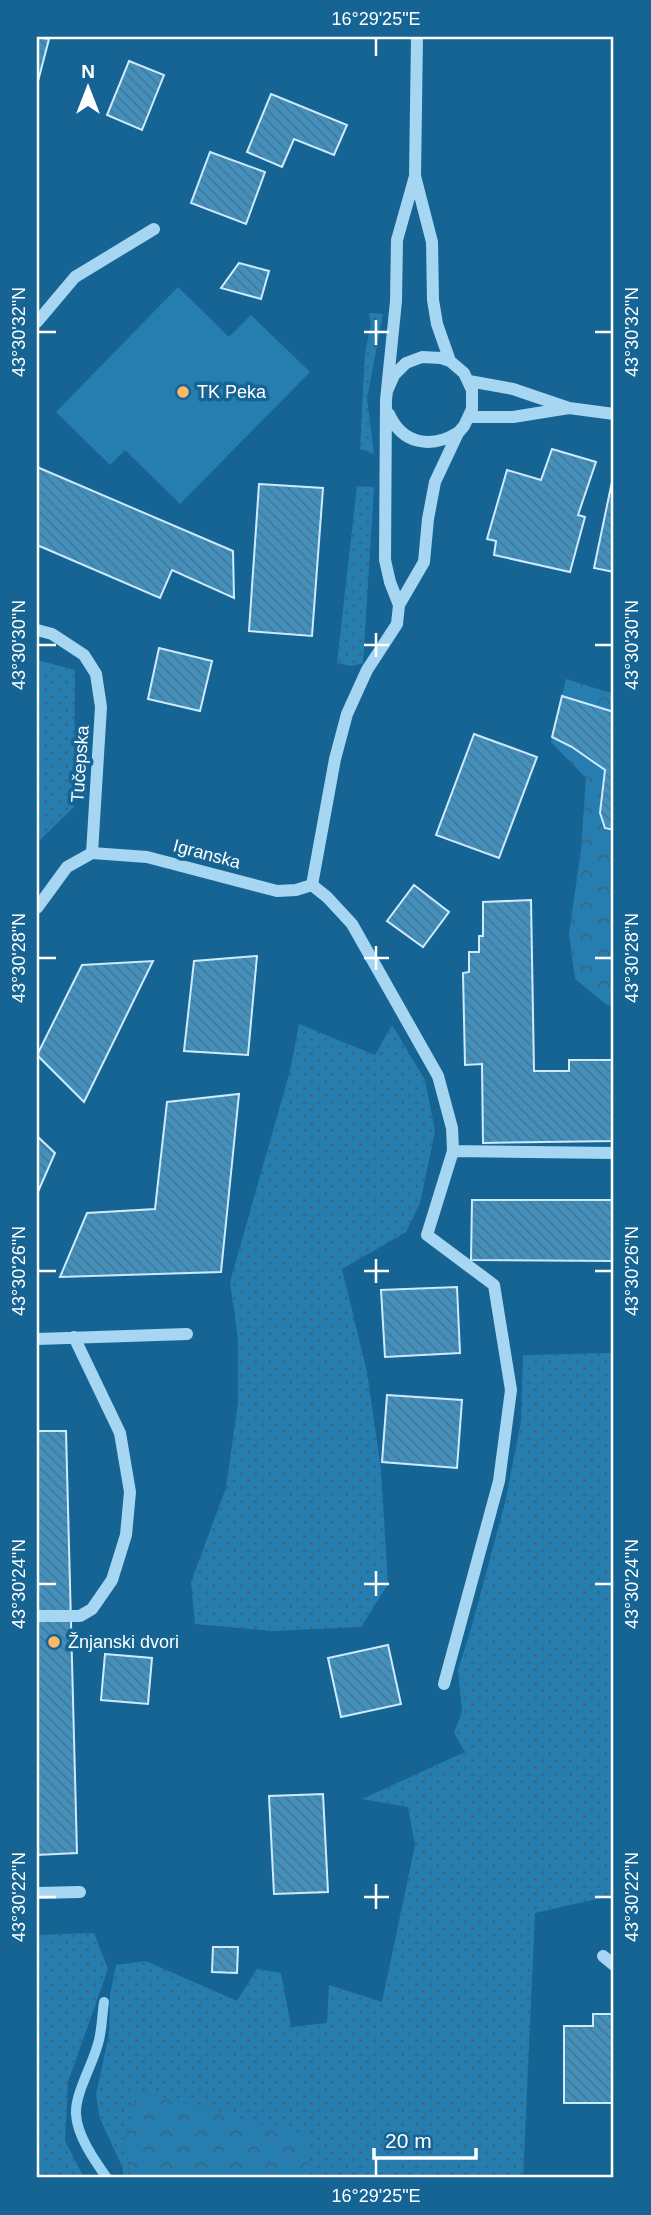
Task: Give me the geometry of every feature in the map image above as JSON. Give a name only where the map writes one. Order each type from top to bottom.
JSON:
[{"type":"street","points":[[399,605],[385,560],[387,391],[396,301],[397,240],[415,176],[416,37]]},
{"type":"street","points":[[415,176],[432,242],[433,300],[437,324],[450,361]]},
{"type":"street","points":[[37,322],[75,277],[154,229]]},
{"type":"street","points":[[387,391],[399,368],[414,359],[432,356],[450,361],[464,373],[469,381],[473,399],[469,417],[458,433],[435,482],[424,562],[399,605],[397,624],[367,670],[347,713],[335,759],[312,885],[352,924],[438,1076],[452,1128],[453,1151],[427,1235],[494,1284],[511,1390],[499,1480],[444,1684]]},
{"type":"street","points":[[469,381],[513,389],[569,408],[614,414]]},
{"type":"street","points":[[387,408],[394,424],[414,440],[432,443],[458,433]]},
{"type":"street","points":[[469,417],[513,417],[569,408]]},
{"type":"street","name":"Tučepska","points":[[37,630],[52,634],[84,655],[96,674],[101,707],[92,853]]},
{"type":"street","points":[[37,908],[66,867],[92,853]]},
{"type":"street","name":"Igranska","points":[[92,853],[147,857],[277,891],[296,890],[312,885]]},
{"type":"street","points":[[453,1151],[614,1153]]},
{"type":"street","points":[[37,1339],[187,1334]]},
{"type":"street","points":[[37,1616],[80,1616],[92,1609],[113,1580],[126,1535],[130,1492],[120,1433],[74,1338]]},
{"type":"street","points":[[37,1893],[80,1892]]},
{"type":"street","points":[[603,1956],[614,1965]]},
{"type":"green space","name":"TK Peka","points":[[178,287],[229,337],[251,315],[310,372],[180,504],[125,450],[110,465],[56,412]]},
{"type":"green space","points":[[369,313],[383,314],[367,399],[374,454],[360,449],[365,353],[371,323]]},
{"type":"green space","points":[[357,486],[374,487],[363,663],[351,666],[337,663]]},
{"type":"green space","points":[[37,660],[75,670],[74,807],[37,843]]},
{"type":"green space","points":[[566,679],[614,694],[614,1006],[607,1005],[575,979],[569,934],[581,850],[586,778],[551,742]]},
{"type":"green space","points":[[299,1024],[375,1055],[392,1025],[425,1080],[435,1131],[420,1203],[406,1232],[342,1269],[367,1372],[381,1470],[388,1584],[361,1627],[272,1631],[195,1624],[191,1582],[226,1488],[238,1402],[238,1339],[230,1282],[290,1071]]},
{"type":"green space","points":[[614,1353],[614,1895],[535,1913],[523,2178],[309,2178],[308,2137],[137,2090],[125,2143],[131,2178],[124,2178],[122,2166],[100,2119],[96,2094],[109,2035],[110,1995],[116,1965],[146,1961],[237,2001],[257,1969],[281,1973],[291,2027],[327,2023],[329,1985],[382,2002],[415,1845],[408,1807],[362,1799],[465,1752],[454,1733],[462,1712],[458,1670],[505,1503],[521,1421],[523,1355]]},
{"type":"green space","points":[[94,1933],[108,1969],[68,2082],[65,2141],[84,2178],[37,2178],[37,1935]]},
{"type":"green space","points":[[137,2090],[309,2137],[309,2178],[131,2178],[125,2143]]},
{"type":"building","points":[[37,37],[49,39],[37,85]]},
{"type":"building","points":[[129,61],[164,75],[142,130],[107,115]]},
{"type":"building","points":[[271,94],[347,125],[334,155],[294,139],[282,167],[247,152]]},
{"type":"building","points":[[210,152],[265,172],[246,224],[191,203]]},
{"type":"building","points":[[239,263],[269,271],[261,299],[221,288]]},
{"type":"building","points":[[552,449],[596,462],[578,515],[585,517],[570,572],[494,555],[496,541],[487,539],[507,470],[541,480]]},
{"type":"building","points":[[37,467],[233,551],[234,598],[172,570],[160,598],[37,545]]},
{"type":"building","points":[[614,472],[614,572],[594,568]]},
{"type":"building","points":[[259,484],[323,488],[312,636],[249,631]]},
{"type":"building","points":[[159,648],[212,661],[200,711],[148,699]]},
{"type":"building","points":[[562,696],[614,712],[614,830],[605,828],[600,813],[605,770],[552,737]]},
{"type":"building","points":[[474,734],[537,757],[499,858],[436,835]]},
{"type":"building","points":[[414,885],[449,912],[423,947],[387,921]]},
{"type":"building","points":[[531,900],[534,1071],[569,1071],[569,1060],[614,1060],[614,1141],[483,1143],[482,1064],[465,1065],[463,973],[469,972],[469,952],[479,952],[479,936],[483,936],[483,902]]},
{"type":"building","points":[[257,956],[248,1055],[184,1051],[194,961]]},
{"type":"building","points":[[153,961],[84,1102],[37,1055],[82,965]]},
{"type":"building","points":[[239,1094],[221,1272],[60,1277],[87,1213],[155,1209],[167,1102]]},
{"type":"building","points":[[37,1136],[55,1153],[37,1194]]},
{"type":"building","points":[[472,1200],[614,1200],[614,1261],[471,1260]]},
{"type":"building","points":[[457,1287],[460,1353],[385,1357],[381,1290]]},
{"type":"building","points":[[387,1395],[462,1400],[457,1468],[382,1462]]},
{"type":"building","name":"Žnjanski dvori","points":[[37,1431],[66,1431],[77,1853],[37,1855]]},
{"type":"building","points":[[388,1645],[401,1704],[341,1717],[328,1658]]},
{"type":"building","points":[[105,1654],[152,1658],[148,1704],[101,1700]]},
{"type":"building","points":[[323,1794],[328,1892],[274,1894],[269,1796]]},
{"type":"building","points":[[213,1947],[238,1947],[237,1973],[212,1972]]},
{"type":"building","points":[[593,2014],[614,2014],[614,2103],[564,2103],[564,2026],[593,2026]]},
{"type":"waterway","points":[[104,2002],[99,2040],[78,2096],[76,2114],[83,2139],[107,2178]]},
{"type":"place","name":"TK Peka","points":[[183,392]]},
{"type":"place","name":"Žnjanski dvori","points":[[54,1642]]}]
